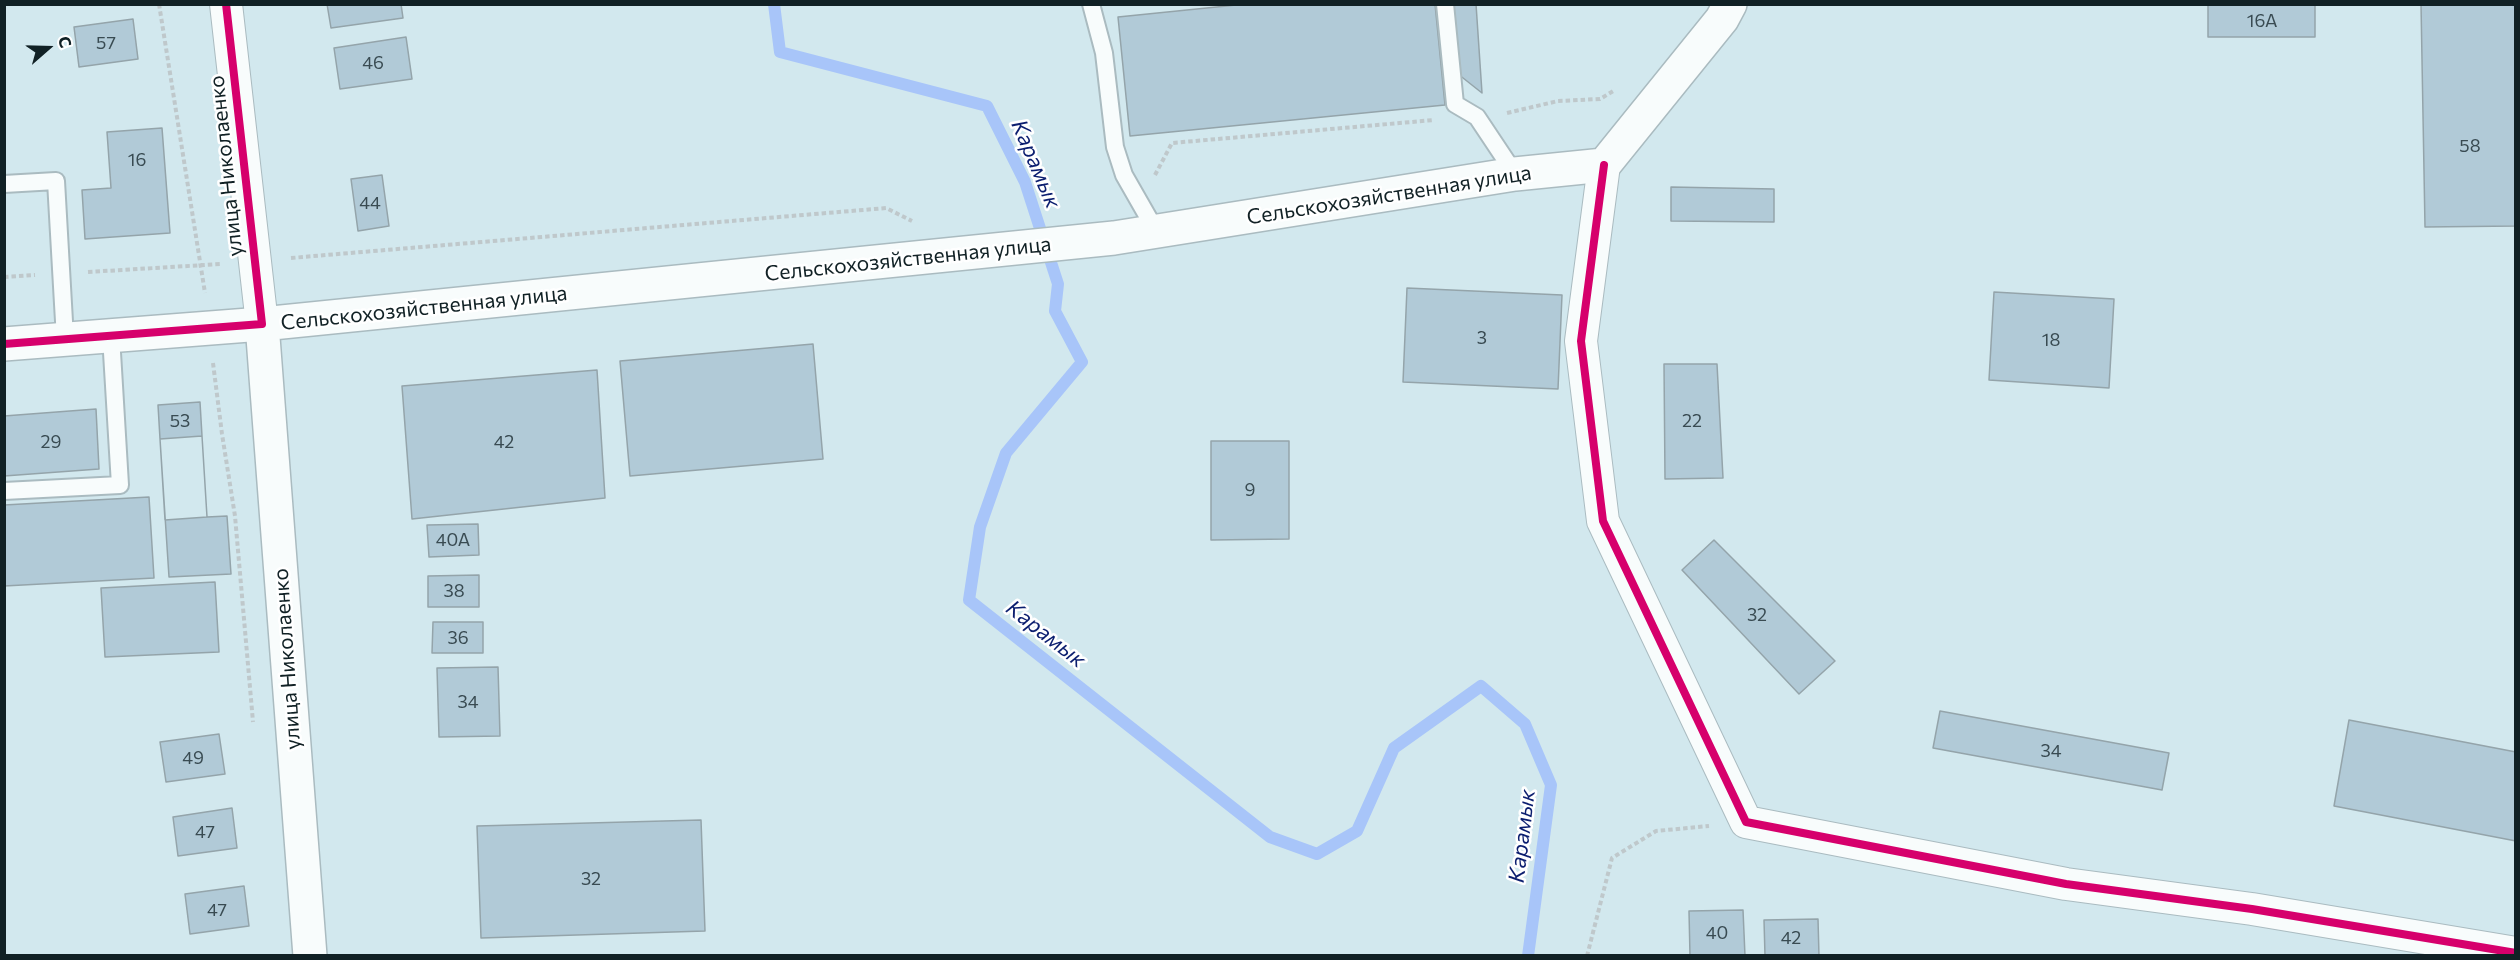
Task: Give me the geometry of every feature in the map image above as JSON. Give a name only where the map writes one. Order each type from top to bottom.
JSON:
[{"type":"main road","points":[[1604,165],[1722,19],[1730,4]]},
{"type":"main road","name":"Сельскохозяйственная улица","points":[[4,344],[262,324],[1114,238],[1148,219],[1604,165]]},
{"type":"main road","name":"улица Николаенко","points":[[262,324],[310,956]]},
{"type":"street","name":"улица Николаенко","points":[[226,4],[262,324]]},
{"type":"street","points":[[1604,165],[1581,341],[1603,521],[1746,822],[2066,884],[2252,909],[2516,953]]},
{"type":"lane","points":[[1091,4],[1104,52],[1115,147],[1124,175],[1148,219]]},
{"type":"lane","points":[[1446,4],[1455,104],[1477,117],[1515,174]]},
{"type":"lane","points":[[4,184],[56,182],[65,339]]},
{"type":"lane","points":[[4,491],[120,485],[111,336]]},
{"type":"path","points":[[159,4],[202,265],[222,434],[235,516],[253,725]]},
{"type":"path","points":[[1148,219],[1172,143],[1493,116],[1558,101],[1600,99],[1623,86],[1642,117]]},
{"type":"path","points":[[4,277],[255,262],[886,208],[916,222]]},
{"type":"path","points":[[1587,956],[1612,858],[1656,831],[1746,822]]},
{"type":"building","points":[[327,4],[401,4],[403,18],[331,28]]},
{"type":"building","points":[[1246,4],[1435,4],[1445,105],[1130,136],[1118,17]]},
{"type":"building","points":[[1453,4],[1476,4],[1482,93],[1458,74]]},
{"type":"building","points":[[2208,4],[2315,4],[2315,37],[2208,37]]},
{"type":"building","points":[[2421,4],[2516,4],[2516,226],[2425,227]]},
{"type":"building","points":[[133,19],[138,59],[79,67],[74,27]]},
{"type":"building","points":[[406,37],[412,79],[340,89],[334,48]]},
{"type":"building","points":[[162,128],[170,233],[85,239],[82,190],[111,188],[107,132]]},
{"type":"building","points":[[382,175],[389,226],[358,231],[351,179]]},
{"type":"building","points":[[1671,187],[1774,189],[1774,222],[1671,221]]},
{"type":"building","points":[[1407,288],[1562,295],[1558,389],[1403,382]]},
{"type":"building","points":[[1994,292],[2114,299],[2109,388],[1989,380]]},
{"type":"building","points":[[813,344],[823,459],[630,476],[620,361]]},
{"type":"building","points":[[1664,364],[1717,364],[1723,478],[1665,479]]},
{"type":"building","points":[[597,370],[605,498],[412,519],[402,386]]},
{"type":"building","points":[[200,402],[202,436],[160,439],[158,405]]},
{"type":"building","points":[[96,409],[99,469],[4,476],[4,416]]},
{"type":"building","points":[[202,436],[207,517],[227,516],[231,574],[169,577],[160,439]]},
{"type":"building","points":[[202,436],[207,517],[165,520],[160,439]]},
{"type":"building","points":[[1211,441],[1289,441],[1289,539],[1211,540]]},
{"type":"building","points":[[149,497],[154,578],[4,586],[4,505]]},
{"type":"building","points":[[478,524],[479,555],[429,557],[427,525]]},
{"type":"building","points":[[1714,540],[1835,661],[1799,694],[1682,570]]},
{"type":"building","points":[[479,575],[479,607],[428,607],[428,576]]},
{"type":"building","points":[[215,582],[219,652],[105,657],[101,588]]},
{"type":"building","points":[[433,622],[483,622],[483,653],[432,653]]},
{"type":"building","points":[[498,667],[500,736],[439,737],[437,668]]},
{"type":"building","points":[[1940,711],[2169,753],[2162,790],[1933,748]]},
{"type":"building","points":[[2349,720],[2516,752],[2516,841],[2334,806]]},
{"type":"building","points":[[219,734],[225,774],[166,782],[160,742]]},
{"type":"building","points":[[232,808],[237,848],[178,856],[173,817]]},
{"type":"building","points":[[701,820],[705,931],[481,938],[477,826]]},
{"type":"building","points":[[244,886],[249,926],[190,934],[185,894]]},
{"type":"building","points":[[1743,910],[1745,956],[1690,956],[1689,911]]},
{"type":"building","points":[[1818,919],[1819,956],[1765,956],[1764,920]]},
{"type":"waterway","name":"Карамык","points":[[774,4],[780,52],[987,106],[1025,182],[1058,284],[1055,311],[1082,362],[1006,453],[980,527],[969,600],[1270,837],[1317,854],[1357,831],[1394,748],[1481,686],[1525,724],[1551,785],[1528,956]]},
{"type":"cycle path","points":[[4,344],[262,324],[226,4]]},
{"type":"cycle path","points":[[1604,165],[1581,341],[1603,521],[1746,822],[2066,884],[2252,909],[2516,953]]}]
